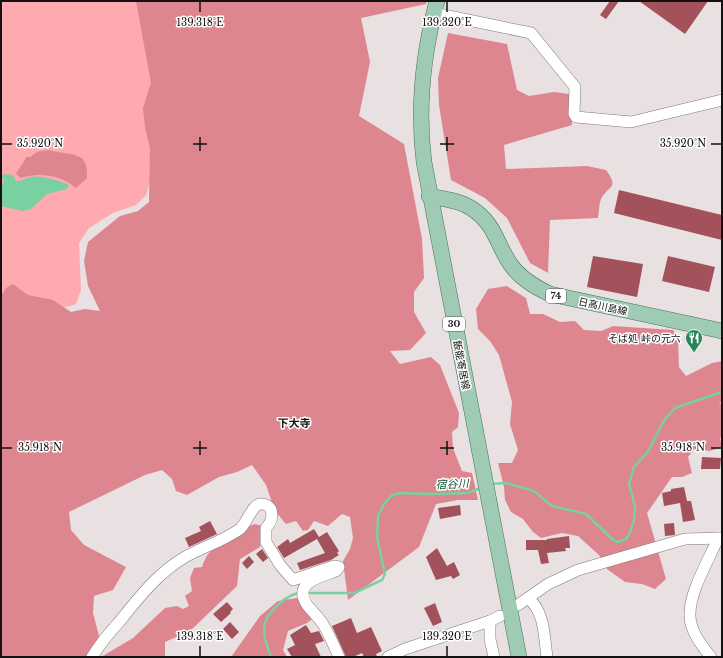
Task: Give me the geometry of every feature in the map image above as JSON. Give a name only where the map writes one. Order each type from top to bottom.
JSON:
[{"type":"main road","name":"飯能寄居線","points":[[436,7],[425,57],[420,105],[422,147],[429,196],[519,657]]},
{"type":"main road","name":"日高川島線","points":[[429,196],[461,204],[480,215],[493,229],[510,264],[516,271],[531,284],[550,294],[722,331]]},
{"type":"street","points":[[436,7],[531,33],[575,87],[574,114],[576,117],[631,122],[722,100]]},
{"type":"street","points":[[92,657],[150,584],[168,568],[186,557],[231,535],[242,527],[249,519],[253,508],[262,504],[267,505],[272,510],[273,517],[270,524],[266,528],[266,542],[280,565],[293,580],[338,565],[339,567],[336,571],[307,583],[303,589],[303,596],[307,604],[324,625],[339,657]]},
{"type":"street","points":[[518,604],[548,584],[578,570],[685,539],[720,538],[691,603],[690,617],[694,631],[711,657]]},
{"type":"street","points":[[528,598],[538,607],[547,657]]},
{"type":"street","points":[[388,657],[406,653],[500,616]]},
{"type":"street","points":[[490,621],[490,640],[494,657]]},
{"type":"shaded area","points":[[1,1],[145,1],[154,107],[150,182],[146,195],[136,205],[113,213],[89,228],[79,243],[81,290],[76,304],[1,326]]},
{"type":"shaded area","points":[[136,1],[427,1],[426,4],[361,18],[370,62],[359,116],[404,144],[422,239],[424,278],[414,292],[414,312],[426,333],[410,350],[390,351],[400,364],[431,357],[440,365],[459,413],[458,427],[452,432],[453,448],[462,471],[472,473],[478,500],[458,500],[436,504],[419,547],[348,600],[343,561],[350,549],[353,538],[350,517],[342,514],[328,526],[314,521],[308,530],[303,531],[296,521],[286,524],[275,511],[266,485],[252,465],[237,472],[219,477],[187,495],[176,491],[172,479],[162,470],[145,475],[69,512],[71,530],[84,545],[126,567],[113,590],[94,596],[93,613],[99,636],[89,657],[1,657],[1,296],[6,288],[13,284],[28,295],[53,300],[71,312],[85,309],[100,311],[88,286],[84,261],[88,242],[120,216],[138,211],[149,202],[150,148],[145,128],[143,108],[151,83]]},
{"type":"shaded area","points":[[448,33],[507,44],[517,90],[529,96],[554,92],[569,94],[572,125],[504,145],[506,169],[587,166],[606,170],[610,176],[612,184],[601,199],[598,218],[550,220],[548,273],[530,263],[507,218],[485,198],[451,180],[439,105],[438,78]]},
{"type":"shaded area","points":[[50,150],[76,155],[81,158],[85,162],[87,168],[87,178],[76,188],[64,180],[50,176],[35,175],[21,178],[16,174],[26,157],[31,157],[40,151]]},
{"type":"shaded area","points":[[5,174],[13,175],[16,181],[31,177],[40,177],[56,180],[69,185],[67,189],[47,194],[31,209],[22,211],[1,206],[1,187],[4,181],[1,176]]},
{"type":"shaded area","points":[[507,286],[526,298],[530,314],[543,314],[560,322],[575,321],[584,330],[601,331],[613,326],[673,330],[678,338],[679,367],[686,376],[712,363],[722,361],[722,402],[719,403],[722,405],[722,437],[720,438],[722,447],[710,451],[694,449],[688,457],[692,473],[682,477],[672,477],[647,513],[666,579],[655,589],[642,584],[625,582],[607,569],[599,555],[578,536],[562,533],[541,538],[533,532],[523,519],[511,512],[505,500],[504,487],[498,463],[512,463],[518,450],[510,424],[512,402],[499,355],[490,341],[478,329],[476,309],[488,289]]},
{"type":"shaded area","points":[[255,524],[263,526],[260,547],[240,559],[237,586],[190,631],[165,642],[165,657],[101,657],[133,638],[165,608],[177,606],[183,609],[189,606],[185,596],[192,591],[190,578],[194,568],[202,567],[207,556],[212,550],[222,546],[243,530]]},
{"type":"shaded area","points":[[297,598],[315,617],[307,623],[288,631],[283,650],[287,657],[231,657],[260,616],[278,601]]},
{"type":"building","points":[[610,1],[619,1],[606,19],[600,15]]},
{"type":"building","points":[[639,1],[708,1],[685,34]]},
{"type":"building","points":[[619,190],[722,215],[722,240],[614,213]]},
{"type":"building","points":[[593,256],[643,264],[637,297],[587,287]]},
{"type":"building","points":[[668,256],[715,267],[709,292],[662,281]]},
{"type":"building","points":[[702,457],[721,458],[720,469],[701,469]]},
{"type":"building","points":[[684,487],[687,501],[691,501],[695,520],[683,522],[680,503],[664,506],[662,493],[671,491],[671,489]]},
{"type":"building","points":[[460,505],[461,515],[440,519],[438,508]]},
{"type":"building","points":[[210,521],[217,534],[189,547],[185,538],[201,531],[199,527]]},
{"type":"building","points":[[674,523],[675,535],[665,536],[664,524]]},
{"type":"building","points":[[314,529],[319,537],[327,532],[339,551],[337,553],[339,555],[331,560],[300,570],[297,563],[325,553],[317,539],[284,558],[277,547],[288,539],[290,543]]},
{"type":"building","points":[[569,536],[570,548],[565,548],[566,551],[547,553],[549,563],[541,564],[538,550],[526,550],[526,540],[547,540]]},
{"type":"building","points":[[437,548],[447,566],[454,562],[460,575],[453,579],[451,576],[436,580],[426,557]]},
{"type":"building","points":[[262,549],[268,558],[263,562],[256,554]]},
{"type":"building","points":[[249,556],[254,562],[247,569],[242,563]]},
{"type":"building","points":[[227,602],[233,609],[230,612],[231,613],[221,622],[213,614]]},
{"type":"building","points":[[435,603],[442,622],[433,626],[424,608]]},
{"type":"building","points":[[351,618],[357,633],[371,627],[382,651],[376,654],[377,657],[364,657],[362,653],[353,657],[346,657],[332,626]]},
{"type":"building","points":[[230,622],[239,632],[232,639],[223,629]]},
{"type":"building","points":[[306,625],[311,633],[319,631],[324,641],[315,644],[321,657],[292,657],[287,649],[295,645],[290,635]]},
{"type":"waterway","name":"宿谷川","points":[[491,484],[506,483],[534,491],[552,506],[586,514],[613,540],[618,542],[626,539],[630,533],[634,520],[635,506],[629,484],[634,467],[647,453],[665,419],[675,408],[722,392]]},
{"type":"waterway","name":"宿谷川","points":[[305,593],[354,593],[382,580],[385,574],[377,537],[378,516],[384,504],[391,496],[400,493],[468,493],[481,488]]},
{"type":"waterway","name":"宿谷川","points":[[271,657],[264,627],[267,618],[274,608],[285,599],[300,593]]},
{"type":"place","name":"そば処 峠の元六","points":[[694,353]]},
{"type":"district","name":"下大寺","points":[[294,423]]}]
